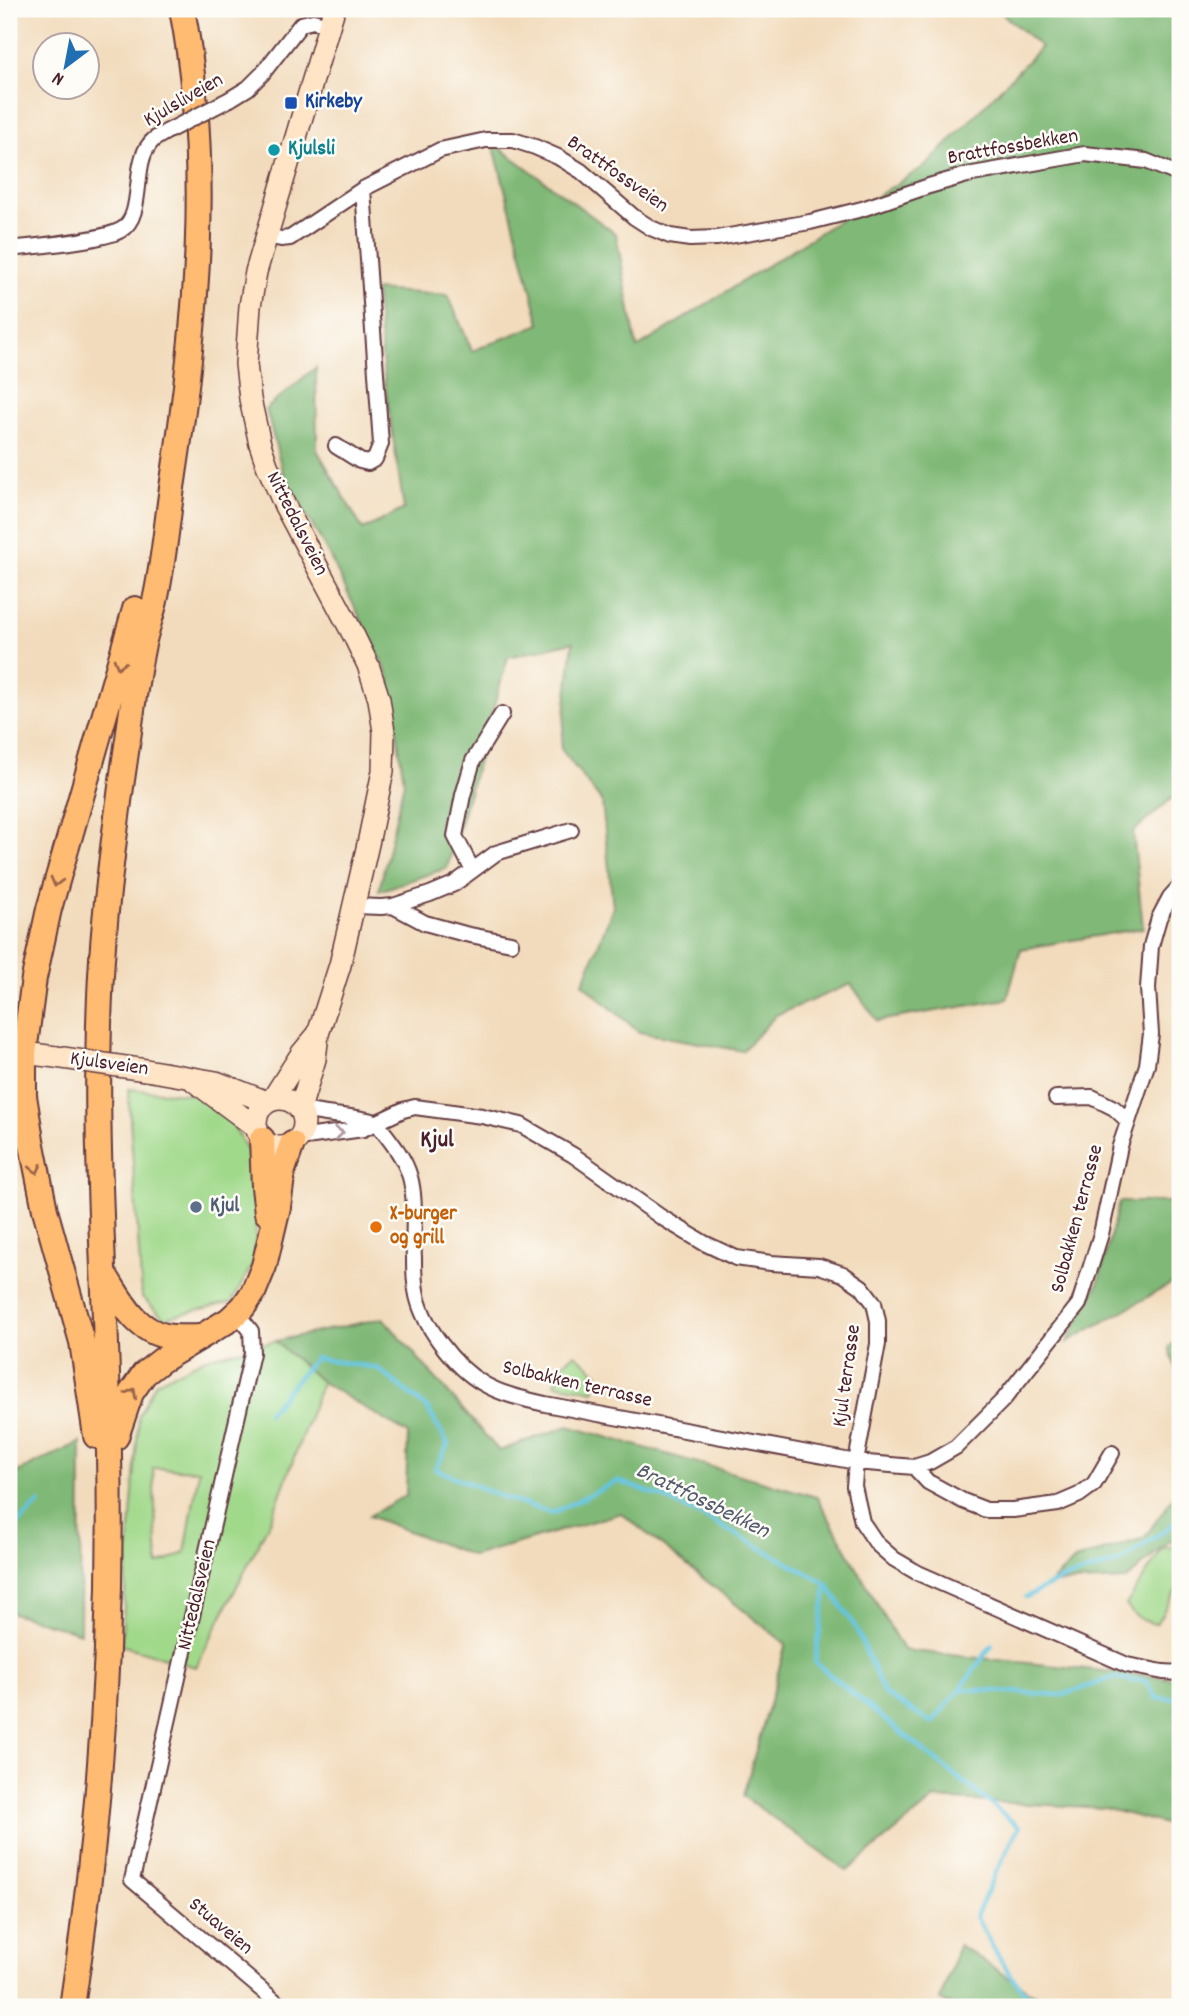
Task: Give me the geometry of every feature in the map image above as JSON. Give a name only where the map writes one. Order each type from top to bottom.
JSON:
[{"type":"highway","points":[[142,645],[142,599],[183,302],[184,131],[169,9]]},
{"type":"highway","points":[[72,2007],[94,1840],[106,1672],[110,1458],[99,1075],[102,962],[118,806],[142,645],[157,587],[182,426],[196,304],[199,229],[197,131],[182,9]]},
{"type":"highway","points":[[110,1528],[82,1342],[45,1210],[30,1140],[24,1096],[24,1053],[34,978],[52,899],[145,575]]},
{"type":"highway","points":[[259,1133],[265,1206],[271,1231]]},
{"type":"highway","points":[[110,1458],[124,1409],[138,1382],[152,1367],[222,1326],[248,1301],[260,1280],[267,1257],[283,1170],[296,1141]]},
{"type":"highway","points":[[104,1273],[128,1311],[145,1327],[164,1336],[200,1337]]},
{"type":"main road","name":"Nittedalsveien","points":[[300,1109],[315,1059],[318,1034],[336,982],[354,906],[383,771],[384,746],[379,699],[368,666],[275,487],[260,443],[248,382],[247,343],[252,289],[331,17]]},
{"type":"main road","name":"Nittedalsveien","points":[[269,1101],[318,1034]]},
{"type":"main road","name":"Kjulsveien","points":[[24,1053],[216,1083],[269,1101]]},
{"type":"main road","name":"Kjulsveien","points":[[192,1079],[259,1133]]},
{"type":"main road","points":[[284,1099],[300,1109],[304,1125],[296,1141],[284,1147],[276,1147],[259,1133],[257,1116],[269,1101],[284,1099]]},
{"type":"street","name":"Kjulsliveien","points":[[9,250],[106,235],[125,227],[135,205],[144,153],[150,142],[248,88],[301,24],[331,17]]},
{"type":"street","name":"Brattfossveien","points":[[266,236],[290,238],[363,189],[440,150],[486,140],[513,141],[558,157],[581,171],[634,217],[651,228],[670,236],[690,239],[717,238],[810,222],[895,198]]},
{"type":"street","name":"Brattfossbekken","points":[[895,198],[967,175],[1085,154],[1146,161],[1180,175]]},
{"type":"street","points":[[336,446],[368,463],[375,459],[381,444],[363,189]]},
{"type":"street","points":[[472,869],[455,836],[473,761],[502,714]]},
{"type":"street","points":[[354,906],[393,906],[442,889],[454,884],[496,853],[571,830]]},
{"type":"street","name":"Solbakken terrasse","points":[[376,1122],[399,1152],[409,1175],[413,1194],[416,1291],[423,1314],[440,1342],[471,1376],[508,1395],[545,1404],[856,1462],[914,1467],[930,1462],[956,1447],[1004,1399],[1079,1304],[1101,1234],[1127,1120],[1147,1065],[1151,1034],[1148,988],[1151,946],[1159,918],[1170,897],[1180,886]]},
{"type":"street","points":[[393,906],[425,923],[511,943]]},
{"type":"street","points":[[1056,1098],[1092,1097],[1114,1108],[1127,1120]]},
{"type":"street","name":"Kjul terrasse","points":[[296,1141],[363,1129],[403,1110],[421,1107],[521,1125],[573,1155],[661,1217],[704,1243],[736,1258],[819,1265],[842,1274],[862,1287],[873,1303],[878,1321],[878,1344],[854,1486],[862,1522],[877,1544],[894,1559],[918,1573],[1127,1665],[1180,1673]]},
{"type":"street","points":[[300,1109],[376,1122]]},
{"type":"street","name":"Nittedalsveien","points":[[132,1880],[251,1353],[251,1331],[237,1313]]},
{"type":"street","points":[[914,1467],[928,1482],[963,1501],[986,1510],[1013,1510],[1058,1504],[1079,1494],[1094,1484],[1112,1453]]},
{"type":"street","name":"Stuaveien","points":[[132,1880],[282,2007]]},
{"type":"green space","points":[[997,9],[1180,9],[1180,791],[1133,832],[1143,928],[1021,949],[1007,999],[877,1021],[851,984],[776,1015],[742,1051],[639,1032],[583,984],[613,907],[602,802],[561,749],[573,642],[508,657],[447,868],[379,891],[404,782],[389,676],[329,555],[283,473],[266,409],[316,367],[317,450],[363,530],[404,509],[385,384],[375,290],[448,295],[472,351],[540,324],[493,143],[616,234],[637,348],[928,164],[1041,47]]},
{"type":"green space","points":[[128,1089],[196,1095],[233,1125],[257,1167],[255,1260],[232,1302],[164,1318],[142,1297]]},
{"type":"green space","points":[[1119,1202],[1180,1202],[1180,1279],[1067,1342],[1098,1284]]},
{"type":"green space","points":[[383,1318],[499,1451],[568,1426],[817,1497],[903,1650],[1180,1679],[1180,1828],[1104,1808],[934,1799],[847,1871],[743,1796],[786,1644],[621,1513],[473,1556],[369,1516],[406,1495],[408,1434],[322,1382],[275,1341]]},
{"type":"green space","points":[[1180,1338],[1180,1382],[1169,1347]]},
{"type":"green space","points":[[275,1341],[322,1382],[272,1517],[196,1667],[121,1645],[139,1415],[156,1382],[206,1358]],"holes":[[[153,1468],[199,1470],[185,1553],[158,1565]]]},
{"type":"green space","points":[[575,1354],[598,1373],[594,1391],[555,1384],[562,1364]]},
{"type":"green space","points":[[81,1442],[80,1633],[9,1612],[9,1476]]},
{"type":"green space","points":[[1180,1488],[1180,1544],[1169,1541],[1126,1580],[1051,1583],[1075,1560],[1144,1538]]},
{"type":"green space","points":[[1174,1547],[1180,1550],[1180,1584],[1156,1624],[1142,1620],[1126,1605],[1163,1548]]},
{"type":"green space","points":[[959,1945],[1054,2007],[955,2007],[940,2000]]},
{"type":"waterway","name":"Brattfossbekken","points":[[268,1413],[315,1358],[377,1368],[427,1408],[448,1444],[435,1469],[510,1500],[552,1513],[618,1481],[662,1497],[827,1584],[856,1628],[884,1694],[932,1723],[992,1645]]},
{"type":"waterway","name":"Brattfossbekken","points":[[9,1532],[39,1503]]},
{"type":"waterway","name":"Brattfossbekken","points":[[1026,1597],[1062,1579],[1120,1562],[1175,1523],[1180,1516]]},
{"type":"waterway","points":[[827,1584],[815,1662],[1019,1827],[976,1916],[1012,1976],[1040,2007]]},
{"type":"waterway","points":[[960,1689],[1062,1695],[1113,1678],[1146,1681],[1156,1698],[1180,1698]]},
{"type":"place","name":"Kirkeby","points":[[291,103]]},
{"type":"place","name":"Kjulsli","points":[[274,150]]},
{"type":"place","name":"Kjul","points":[[196,1207]]},
{"type":"place","name":"X-burger og grill","points":[[376,1227]]},
{"type":"district","name":"Kjul","points":[[437,1141]]}]
